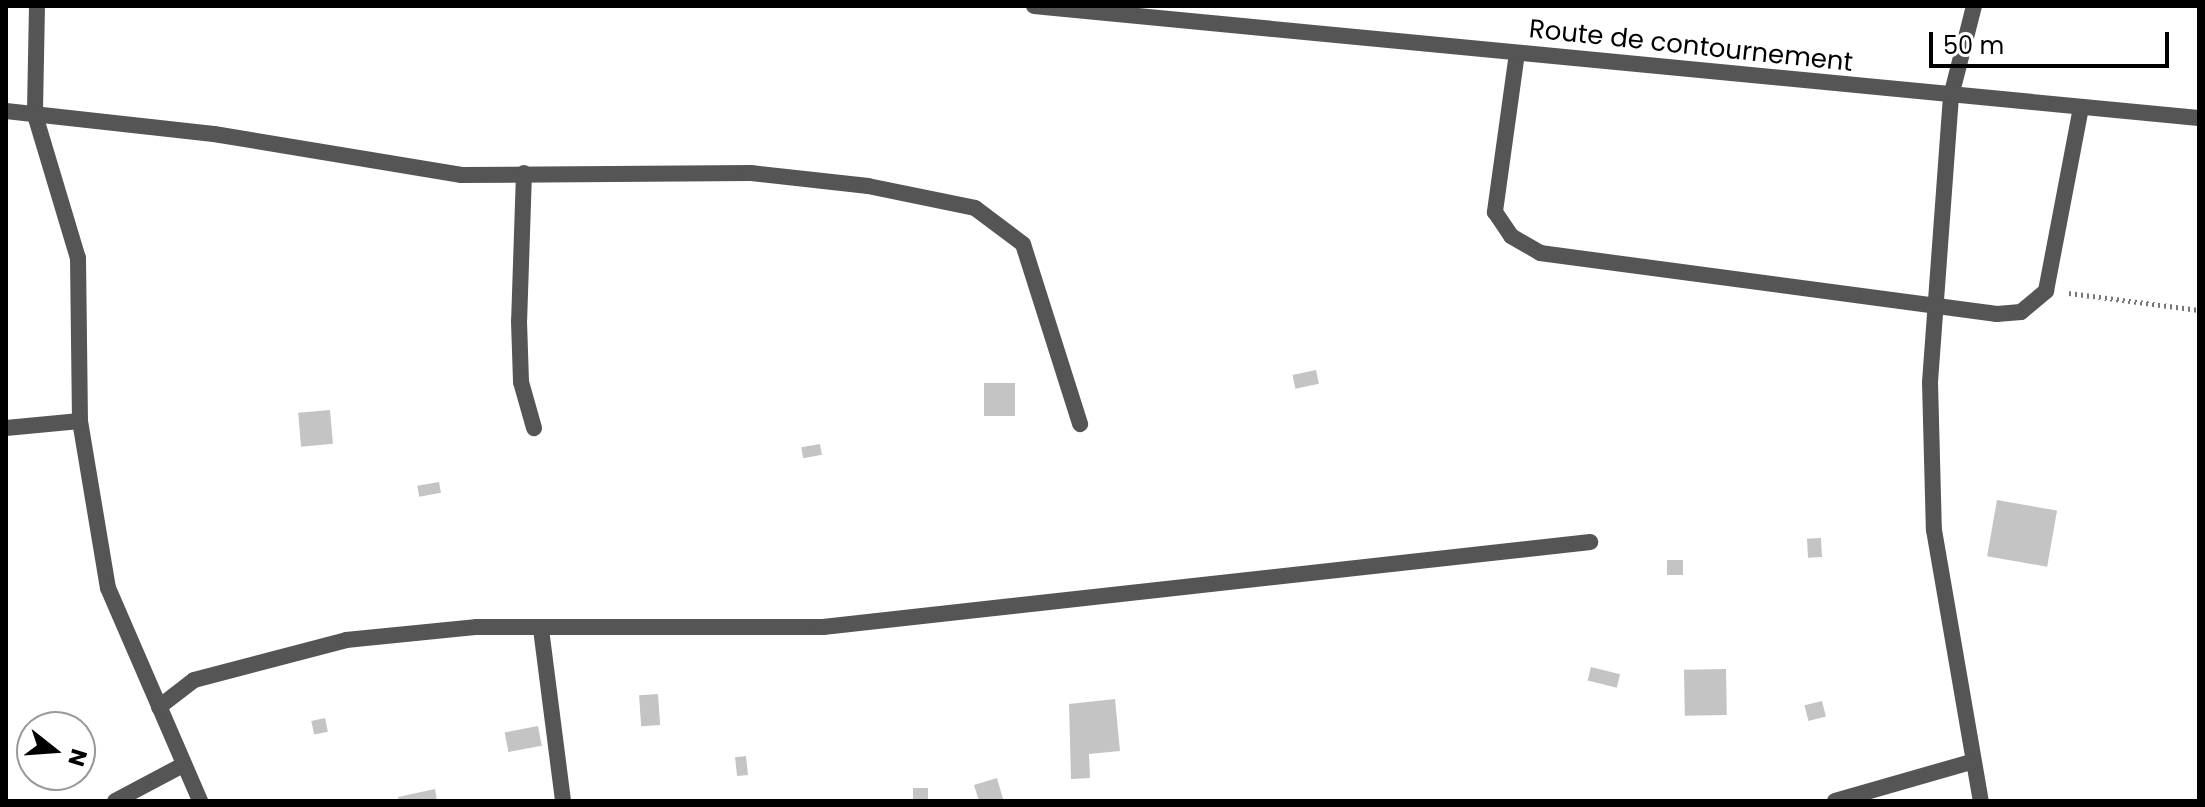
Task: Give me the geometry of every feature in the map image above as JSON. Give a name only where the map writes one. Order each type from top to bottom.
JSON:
[{"type":"street","points":[[37,6],[35,115],[78,258],[80,421],[108,588],[200,801]]},
{"type":"street","name":"Route de contournement","points":[[1034,6],[2199,118]]},
{"type":"street","points":[[1974,6],[1951,96],[1934,303],[1934,530],[1971,762],[1981,801]]},
{"type":"street","points":[[1517,53],[1495,212],[1511,236],[1540,253],[2021,312],[2046,291],[2081,107]]},
{"type":"street","points":[[6,111],[229,136],[406,169],[524,173],[751,173],[868,186],[975,208],[1002,224],[1029,255],[1080,424]]},
{"type":"street","points":[[524,173],[519,321],[521,382],[534,428]]},
{"type":"street","points":[[6,428],[80,421]]},
{"type":"street","points":[[159,707],[194,680],[289,650],[477,627],[823,627],[1590,542]]},
{"type":"street","points":[[541,629],[563,801]]},
{"type":"street","points":[[1835,801],[1971,762]]},
{"type":"street","points":[[115,801],[183,765]]},
{"type":"path","points":[[2046,291],[2199,310]]},
{"type":"building","points":[[1316,370],[1319,384],[1295,389],[1293,375]]},
{"type":"building","points":[[984,383],[1015,383],[1015,416],[984,416]]},
{"type":"building","points":[[330,410],[333,444],[301,447],[298,413]]},
{"type":"building","points":[[820,444],[822,455],[803,458],[801,447]]},
{"type":"building","points":[[439,482],[441,493],[419,497],[417,486]]},
{"type":"building","points":[[1997,500],[2057,511],[2047,567],[1987,556]]},
{"type":"building","points":[[1821,538],[1822,557],[1808,558],[1807,539]]},
{"type":"building","points":[[1667,560],[1683,560],[1683,575],[1667,575]]},
{"type":"building","points":[[1591,667],[1620,674],[1617,688],[1588,681]]},
{"type":"building","points":[[1726,669],[1727,715],[1685,716],[1684,670]]},
{"type":"building","points":[[658,694],[660,725],[641,726],[639,695]]},
{"type":"building","points":[[1115,699],[1120,751],[1089,754],[1090,778],[1071,779],[1069,704]]},
{"type":"building","points":[[1822,701],[1826,717],[1808,721],[1805,705]]},
{"type":"building","points":[[325,718],[328,732],[314,735],[311,721]]},
{"type":"building","points":[[538,726],[542,746],[508,752],[505,732]]},
{"type":"building","points":[[746,756],[748,775],[737,776],[735,757]]},
{"type":"building","points":[[997,778],[1003,799],[979,801],[974,785]]},
{"type":"building","points":[[913,788],[928,788],[928,801],[913,801]]},
{"type":"building","points":[[435,789],[437,801],[399,801],[398,797]]}]
